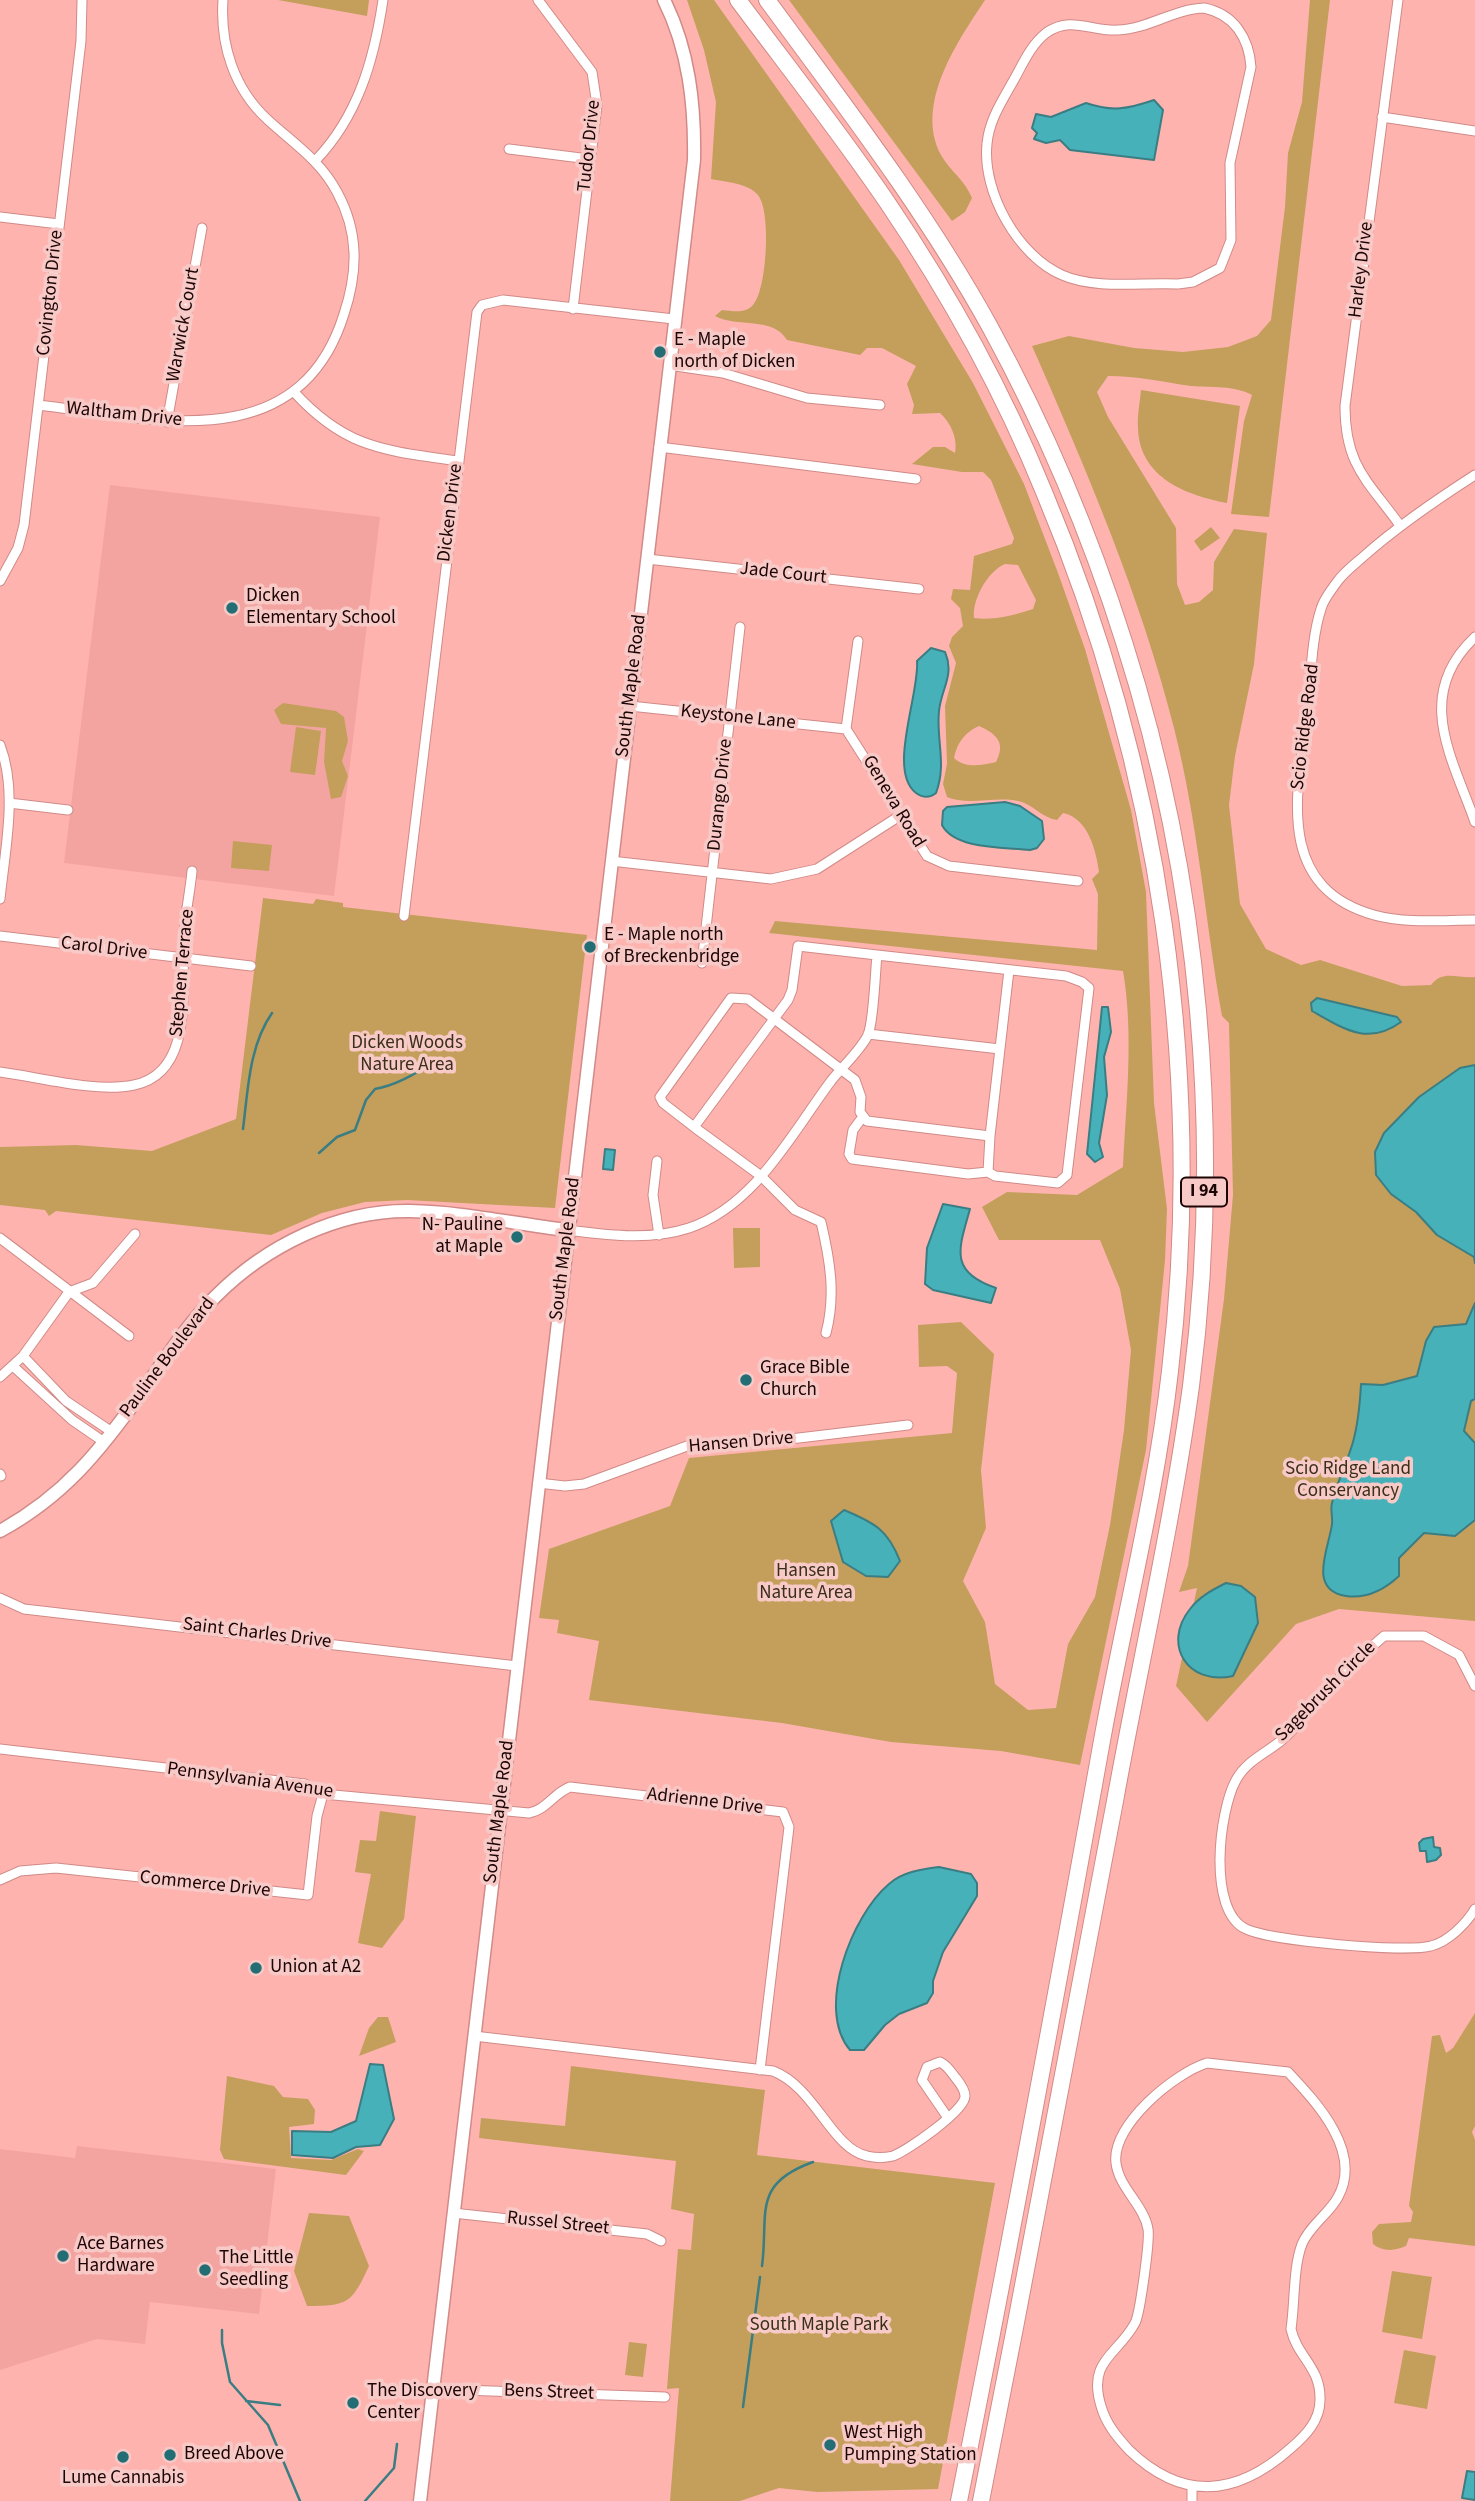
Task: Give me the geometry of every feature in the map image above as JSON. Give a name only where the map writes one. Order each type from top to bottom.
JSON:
[{"type":"highway","name":"I 94","points":[[738,0],[890,206],[974,346],[1043,489],[1084,596],[1132,758],[1154,863],[1170,968],[1182,1166],[1171,1368],[1144,1531],[959,2501]]},
{"type":"highway","name":"I 94","points":[[767,0],[883,156],[964,283],[1020,387],[1075,509],[1125,643],[1170,824],[1186,915],[1197,1021],[1204,1192],[1191,1384],[1154,1598],[981,2501]]},
{"type":"street","name":"Covington Drive","points":[[0,581],[18,548],[24,525],[82,41],[82,0]]},
{"type":"street","name":"Waltham Drive","points":[[39,405],[167,422],[223,421],[255,411],[294,392],[328,354],[340,328],[355,271],[355,248],[350,222],[337,192],[316,160],[267,120],[245,95],[232,69],[226,45],[223,0]]},
{"type":"street","points":[[316,160],[342,130],[355,108],[366,75],[383,0]]},
{"type":"street","name":"Tudor Drive","points":[[538,0],[592,72],[597,104],[573,309]]},
{"type":"street","name":"South Maple Road","points":[[420,2501],[694,160],[695,132],[688,70],[664,0]]},
{"type":"street","points":[[1219,11],[1222,0]]},
{"type":"street","name":"Harley Drive","points":[[1398,0],[1345,406],[1345,438],[1355,464],[1399,524]]},
{"type":"street","points":[[1187,9],[1219,11],[1244,37],[1251,67],[1230,163],[1231,240],[1220,268],[1193,282],[1178,284],[1082,282],[1047,268],[1032,255],[1011,225],[993,191],[987,160],[987,144],[995,113],[1032,47],[1046,33],[1072,23],[1117,31],[1138,27],[1187,9]]},
{"type":"street","points":[[1382,117],[1475,131]]},
{"type":"street","points":[[509,149],[589,159]]},
{"type":"street","points":[[0,217],[59,224]]},
{"type":"street","name":"Warwick Court","points":[[167,422],[202,228]]},
{"type":"street","name":"Dicken Drive","points":[[404,916],[457,461],[475,321],[482,304],[503,300],[674,319]]},
{"type":"street","points":[[669,365],[723,373],[807,398],[880,405]]},
{"type":"street","points":[[294,392],[333,429],[357,442],[392,452],[457,461]]},
{"type":"street","points":[[659,447],[916,479]]},
{"type":"street","name":"Scio Ridge Road","points":[[1475,475],[1399,524],[1339,579],[1321,607],[1297,791],[1296,829],[1301,850],[1311,870],[1326,889],[1351,906],[1375,915],[1401,919],[1475,920]]},
{"type":"street","name":"Jade Court","points":[[647,559],[919,589]]},
{"type":"street","name":"Durango Drive","points":[[702,963],[740,627]]},
{"type":"street","points":[[1475,638],[1454,661],[1447,678],[1442,696],[1441,727],[1475,822]]},
{"type":"street","points":[[846,729],[858,641]]},
{"type":"street","name":"Keystone Lane","points":[[630,706],[846,729]]},
{"type":"street","name":"Geneva Road","points":[[846,729],[917,845],[937,862],[1078,881]]},
{"type":"street","points":[[0,745],[8,777],[9,803],[0,899]]},
{"type":"street","points":[[9,803],[68,810]]},
{"type":"street","points":[[611,861],[771,879],[817,869],[901,815]]},
{"type":"street","name":"Stephen Terrace","points":[[0,1072],[108,1087],[134,1085],[152,1078],[167,1066],[176,1048],[185,960],[183,937],[192,871]]},
{"type":"street","name":"Carol Drive","points":[[0,936],[251,967]]},
{"type":"street","points":[[694,1127],[774,1019],[792,990],[798,946],[1075,978],[1082,982],[1090,994],[1067,1175],[1058,1183],[995,1176],[988,1172],[968,1174],[852,1159],[849,1154],[851,1136],[862,1118],[855,1080],[840,1069],[774,1019],[748,999],[732,998],[660,1097],[663,1103],[694,1127],[761,1176],[795,1210],[821,1222],[833,1308],[826,1333]]},
{"type":"street","points":[[567,1230],[635,1236],[659,1235],[690,1227],[717,1215],[761,1176],[868,1034],[877,955]]},
{"type":"street","points":[[988,1172],[1009,970]]},
{"type":"street","points":[[868,1034],[1000,1049]]},
{"type":"street","points":[[862,1118],[872,1123],[990,1136]]},
{"type":"street","points":[[657,1161],[653,1195],[659,1235]]},
{"type":"street","name":"Pauline Boulevard","points":[[0,1531],[61,1491],[108,1437],[214,1297],[271,1252],[320,1228],[352,1219],[407,1211],[447,1213],[567,1230]]},
{"type":"street","points":[[0,1377],[23,1356],[69,1292],[93,1283],[135,1234]]},
{"type":"street","points":[[0,1238],[129,1336]]},
{"type":"street","points":[[23,1356],[65,1401],[108,1437]]},
{"type":"street","points":[[14,1367],[72,1420],[108,1437]]},
{"type":"street","name":"Hansen Drive","points":[[538,1483],[584,1484],[687,1446],[782,1440],[908,1425]]},
{"type":"street","name":"Saint Charles Drive","points":[[0,1598],[24,1609],[517,1666]]},
{"type":"street","name":"Sagebrush Circle","points":[[1475,1686],[1459,1655],[1424,1636],[1384,1636],[1358,1657],[1283,1739],[1256,1756],[1237,1779],[1223,1812],[1220,1847],[1224,1898],[1230,1913],[1245,1929],[1323,1942],[1418,1948],[1434,1946],[1446,1938],[1475,1909]]},
{"type":"street","name":"Pennsylvania Avenue","points":[[0,1749],[305,1784],[323,1794],[500,1810]]},
{"type":"street","name":"Adrienne Drive","points":[[500,1810],[535,1812],[563,1790],[580,1788],[776,1810],[787,1816],[789,1827],[760,2070]]},
{"type":"street","name":"Commerce Drive","points":[[0,1880],[20,1871],[55,1868],[308,1895],[317,1816],[323,1794]]},
{"type":"street","points":[[474,2036],[773,2071],[794,2082],[847,2146],[867,2156],[895,2155],[948,2118],[964,2105],[964,2091],[947,2066],[933,2064],[923,2072],[922,2080],[948,2118]]},
{"type":"street","points":[[1207,2063],[1288,2072],[1335,2133],[1343,2149],[1345,2171],[1337,2200],[1301,2246],[1292,2329],[1294,2341],[1313,2366],[1319,2384],[1320,2403],[1316,2417],[1307,2433],[1265,2471],[1247,2481],[1212,2488],[1192,2487],[1162,2479],[1149,2470],[1112,2431],[1101,2408],[1097,2390],[1100,2370],[1109,2352],[1137,2319],[1149,2231],[1115,2162],[1118,2142],[1127,2123],[1180,2076],[1207,2063]]},
{"type":"street","name":"Russel Street","points":[[453,2213],[647,2234],[661,2241]]},
{"type":"street","name":"Bens Street","points":[[433,2389],[665,2398]]},
{"type":"street","points":[[1192,2487],[1192,2501]]},
{"type":"street","points":[[1211,2501],[1212,2488]]},
{"type":"shaded area","name":"Dicken Elementary School","points":[[110,485],[380,517],[334,896],[64,863]]},
{"type":"shaded area","points":[[77,2146],[276,2169],[259,2314],[150,2302],[145,2344],[97,2339],[0,2370],[0,2149],[75,2158]]},
{"type":"green space","points":[[278,0],[369,0],[367,16]]},
{"type":"green space","name":"Hansen Nature Area","points":[[687,0],[714,0],[899,260],[973,383],[1024,484],[1058,573],[1085,649],[1131,810],[1146,892],[1154,1103],[1167,1209],[1165,1260],[1146,1450],[1080,1765],[1001,1751],[891,1742],[782,1723],[589,1700],[599,1641],[557,1633],[559,1620],[539,1618],[549,1549],[670,1506],[689,1458],[952,1433],[957,1373],[947,1366],[919,1367],[918,1325],[961,1322],[994,1354],[981,1470],[986,1528],[963,1581],[985,1622],[995,1684],[1028,1710],[1056,1708],[1068,1644],[1095,1597],[1110,1525],[1124,1430],[1131,1350],[1120,1289],[1100,1240],[999,1240],[982,1207],[1007,1192],[1077,1195],[1123,1167],[1129,1044],[1123,971],[769,933],[775,921],[1097,950],[1098,894],[1092,879],[1099,872],[1089,836],[1085,828],[1072,816],[1063,813],[1057,820],[1052,819],[1018,801],[964,801],[947,797],[943,784],[947,764],[945,706],[956,663],[949,646],[952,637],[963,626],[960,608],[951,599],[953,589],[970,590],[974,556],[1012,544],[1014,538],[991,480],[983,472],[962,472],[912,464],[933,447],[945,447],[955,453],[956,448],[953,432],[940,413],[912,414],[914,405],[907,384],[916,366],[882,348],[867,348],[860,355],[787,340],[781,333],[764,325],[715,316],[722,310],[743,311],[750,308],[758,297],[762,284],[766,232],[762,202],[753,190],[711,179],[716,102],[704,50]],"holes":[[[1005,564],[1018,565],[1036,600],[1033,609],[1004,617],[974,618],[982,586]],[[979,726],[991,732],[998,740],[999,755],[996,762],[964,764],[954,758],[957,748],[966,735]]]},
{"type":"green space","points":[[789,0],[985,0],[952,54],[936,94],[933,115],[934,135],[941,155],[972,198],[965,212],[952,221]]},
{"type":"green space","name":"Scio Ridge Land Conservancy","points":[[1310,0],[1330,0],[1269,517],[1231,514],[1244,421],[1252,395],[1230,388],[1108,376],[1097,392],[1108,417],[1176,528],[1177,584],[1185,605],[1199,602],[1213,590],[1214,562],[1234,529],[1267,533],[1254,664],[1235,756],[1229,805],[1240,904],[1266,949],[1301,965],[1320,960],[1402,986],[1431,985],[1446,976],[1475,977],[1475,1621],[1339,1609],[1296,1624],[1207,1722],[1176,1686],[1197,1588],[1179,1592],[1188,1566],[1224,1299],[1233,1195],[1229,1023],[1222,1016],[1189,799],[1161,679],[1111,534],[1032,346],[1069,336],[1134,348],[1183,352],[1228,347],[1257,336],[1271,320],[1285,207],[1288,153],[1302,102]]},
{"type":"green space","points":[[1141,390],[1240,406],[1227,503],[1181,489],[1156,472],[1141,446],[1138,414]]},
{"type":"green space","points":[[1211,527],[1220,538],[1201,551],[1194,541]]},
{"type":"green space","points":[[283,703],[336,711],[344,717],[348,741],[342,761],[348,776],[341,797],[331,799],[324,762],[326,728],[281,724],[274,710]]},
{"type":"green space","points":[[296,727],[321,731],[315,775],[290,772]]},
{"type":"green space","points":[[233,841],[272,845],[269,871],[231,868]]},
{"type":"green space","name":"Dicken Woods Nature Area","points":[[263,898],[313,904],[316,899],[343,903],[343,907],[587,935],[555,1208],[407,1200],[365,1202],[322,1213],[271,1235],[56,1211],[49,1216],[45,1210],[0,1205],[0,1147],[76,1145],[152,1151],[236,1119]]},
{"type":"green space","points":[[733,1228],[760,1228],[760,1267],[734,1268]]},
{"type":"green space","points":[[380,1811],[416,1816],[404,1919],[382,1948],[358,1943],[371,1874],[355,1872],[360,1840],[376,1841]]},
{"type":"green space","points":[[1475,2013],[1475,2126],[1472,2132],[1475,2140],[1475,2246],[1409,2238],[1406,2246],[1402,2248],[1381,2248],[1373,2244],[1372,2232],[1379,2224],[1411,2222],[1413,2212],[1409,2206],[1432,2036],[1440,2035],[1446,2053],[1453,2048]]},
{"type":"green space","points":[[378,2017],[388,2017],[396,2042],[359,2056],[369,2028]]},
{"type":"green space","name":"South Maple Park","points":[[571,2066],[765,2090],[757,2155],[995,2183],[938,2489],[817,2492],[779,2488],[740,2501],[670,2501],[679,2388],[667,2389],[678,2249],[691,2250],[694,2214],[671,2209],[676,2161],[479,2138],[481,2118],[565,2126]]},
{"type":"green space","points":[[227,2076],[274,2086],[283,2097],[308,2099],[315,2110],[314,2124],[289,2127],[291,2158],[331,2160],[358,2149],[364,2151],[346,2175],[224,2159],[220,2150]]},
{"type":"green space","points":[[309,2213],[349,2216],[369,2266],[353,2295],[340,2303],[307,2306],[294,2271]]},
{"type":"green space","points":[[1392,2271],[1432,2277],[1422,2339],[1382,2332]]},
{"type":"green space","points":[[629,2342],[647,2344],[643,2377],[625,2375]]},
{"type":"green space","points":[[1404,2350],[1436,2356],[1427,2409],[1394,2403]]},
{"type":"water","points":[[1154,100],[1163,110],[1154,160],[1070,150],[1060,140],[1046,143],[1034,139],[1037,133],[1032,128],[1036,114],[1051,117],[1086,103],[1104,108],[1120,108]]},
{"type":"water","points":[[931,648],[945,652],[949,668],[939,711],[941,772],[936,793],[926,797],[916,793],[908,782],[904,768],[904,750],[917,661]]},
{"type":"water","points":[[1005,802],[1020,806],[1042,821],[1044,839],[1037,848],[1030,850],[969,843],[949,833],[942,825],[943,811],[947,807]]},
{"type":"water","points":[[1317,998],[1397,1017],[1401,1022],[1378,1033],[1356,1032],[1312,1011],[1311,1003]]},
{"type":"water","points":[[1102,1007],[1108,1007],[1111,1032],[1104,1057],[1107,1095],[1099,1143],[1103,1157],[1095,1162],[1087,1154]]},
{"type":"water","points":[[1475,1065],[1475,1263],[1474,1257],[1437,1235],[1416,1212],[1391,1194],[1376,1175],[1375,1152],[1384,1133],[1419,1097],[1460,1068]]},
{"type":"water","points":[[605,1149],[615,1150],[613,1170],[603,1169]]},
{"type":"water","points":[[943,1204],[970,1209],[961,1257],[970,1274],[996,1288],[991,1303],[933,1290],[925,1284],[927,1248]]},
{"type":"water","points":[[1475,1303],[1475,1399],[1471,1401],[1464,1431],[1475,1443],[1475,1520],[1455,1536],[1424,1533],[1399,1558],[1399,1576],[1381,1589],[1354,1597],[1334,1592],[1327,1586],[1323,1567],[1332,1524],[1332,1503],[1355,1435],[1361,1384],[1383,1385],[1417,1376],[1426,1341],[1434,1327],[1466,1324]]},
{"type":"water","points":[[844,1510],[872,1524],[891,1542],[900,1561],[888,1577],[866,1576],[843,1562],[831,1521]]},
{"type":"water","points":[[1226,1583],[1241,1586],[1255,1597],[1258,1623],[1233,1676],[1203,1675],[1184,1659],[1178,1636],[1190,1609],[1206,1594]]},
{"type":"water","points":[[1433,1837],[1434,1847],[1440,1848],[1441,1855],[1436,1860],[1427,1862],[1426,1851],[1420,1851],[1419,1843],[1423,1839]]},
{"type":"water","points":[[939,1867],[971,1874],[977,1883],[977,1896],[943,1952],[933,1981],[933,1993],[927,2003],[899,2014],[885,2025],[864,2050],[850,2050],[840,2032],[836,2011],[842,1963],[851,1939],[875,1898],[889,1884],[906,1874]]},
{"type":"water","points":[[370,2064],[383,2065],[394,2119],[380,2145],[356,2147],[333,2158],[292,2155],[292,2131],[331,2132],[356,2121]]},
{"type":"water","points":[[1467,2471],[1475,2472],[1475,2500],[1462,2498]]},
{"type":"waterway","points":[[243,1129],[254,1054],[272,1013]]},
{"type":"waterway","points":[[319,1153],[337,1137],[355,1130],[366,1100],[375,1089],[403,1080],[428,1064]]},
{"type":"waterway","points":[[762,2266],[765,2216],[771,2191],[793,2171],[813,2162]]},
{"type":"waterway","points":[[743,2407],[760,2277]]},
{"type":"waterway","points":[[222,2330],[230,2382],[268,2425],[300,2501]]},
{"type":"waterway","points":[[246,2401],[280,2405]]},
{"type":"waterway","points":[[365,2501],[394,2468],[397,2444]]},
{"type":"place","name":"E - Maple north of Dicken","points":[[660,352]]},
{"type":"place","name":"Dicken Elementary School","points":[[232,608]]},
{"type":"place","name":"E - Maple north of Breckenbridge","points":[[590,947]]},
{"type":"place","name":"N- Pauline at Maple","points":[[517,1237]]},
{"type":"place","name":"Grace Bible Church","points":[[746,1380]]},
{"type":"place","name":"Union at A2","points":[[256,1968]]},
{"type":"place","name":"Ace Barnes Hardware","points":[[63,2256]]},
{"type":"place","name":"The Little Seedling","points":[[205,2270]]},
{"type":"place","name":"The Discovery Center","points":[[353,2403]]},
{"type":"place","name":"West High Pumping Station","points":[[830,2445]]},
{"type":"place","name":"Breed Above","points":[[170,2455]]},
{"type":"place","name":"Lume Cannabis","points":[[123,2457]]}]
